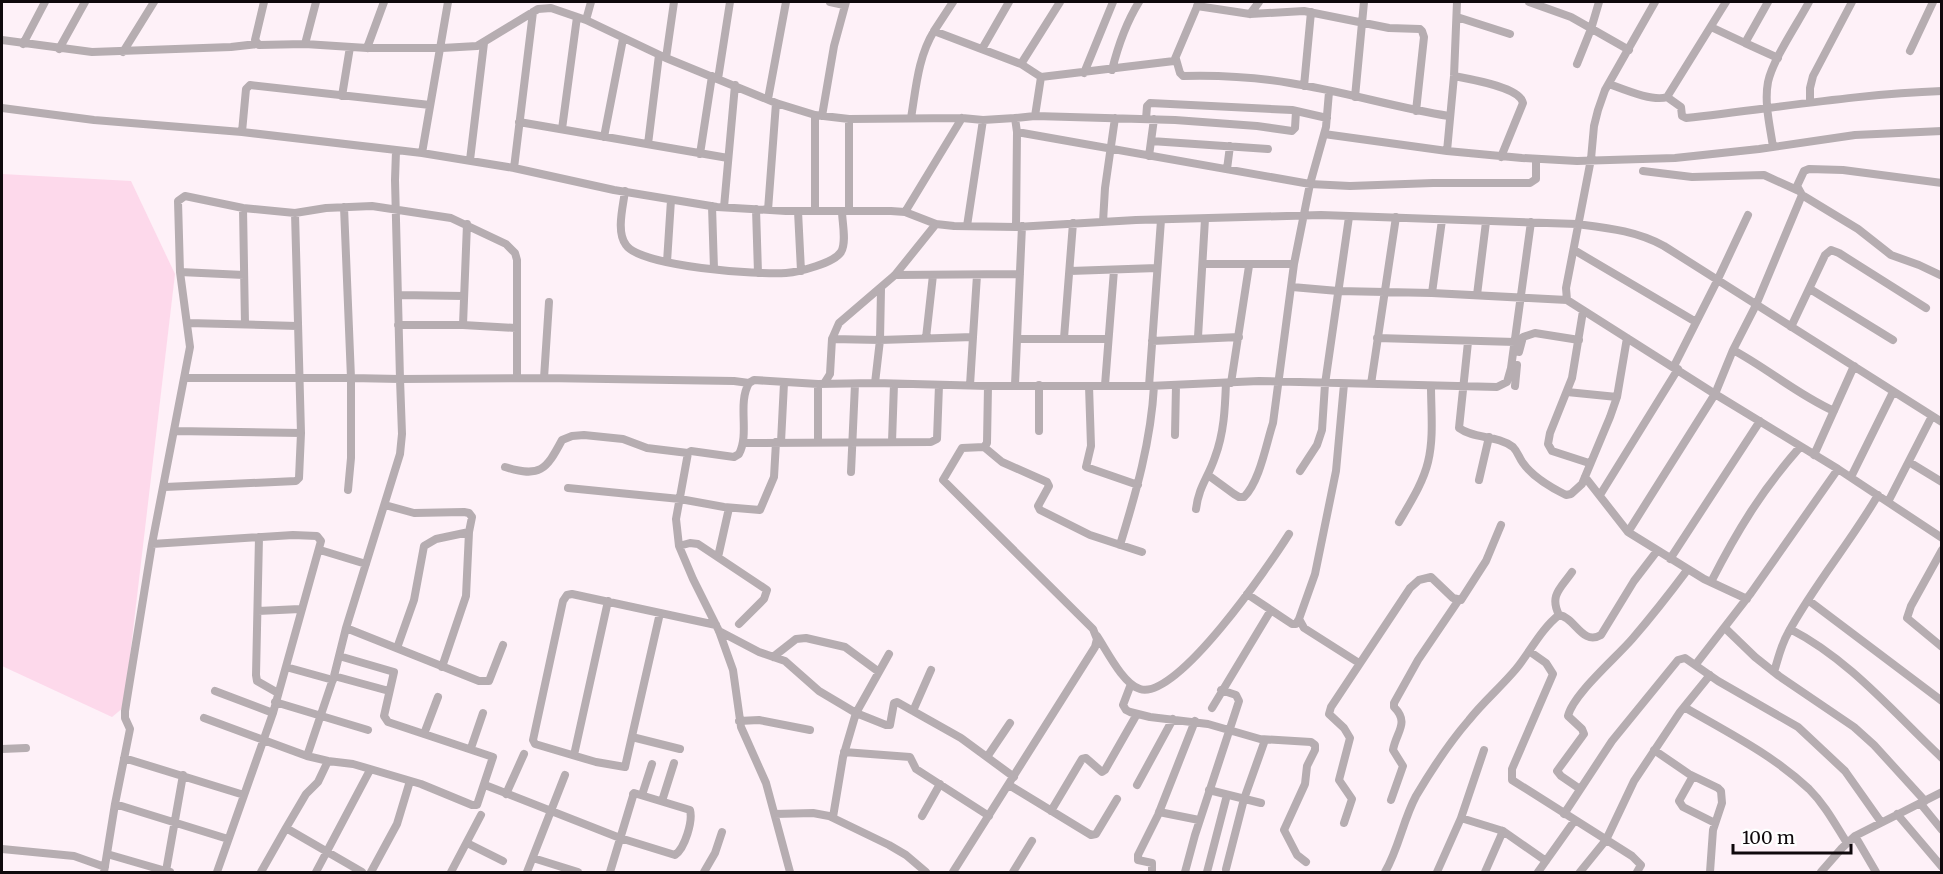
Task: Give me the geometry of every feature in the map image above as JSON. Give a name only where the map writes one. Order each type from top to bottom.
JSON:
[{"type":"street","points":[[23,44],[45,2]]},
{"type":"street","points":[[59,49],[85,2]]},
{"type":"street","points":[[123,52],[154,2]]},
{"type":"street","points":[[257,44],[256,37],[264,2]]},
{"type":"street","points":[[305,44],[316,2]]},
{"type":"street","points":[[367,48],[384,2]]},
{"type":"street","points":[[422,153],[448,2]]},
{"type":"street","points":[[586,20],[591,2]]},
{"type":"street","points":[[648,144],[674,2]]},
{"type":"street","points":[[700,154],[730,2]]},
{"type":"street","points":[[768,210],[772,101],[786,2]]},
{"type":"street","points":[[815,211],[819,115],[845,4],[830,2]]},
{"type":"street","points":[[911,118],[921,60],[934,31],[954,2]]},
{"type":"street","points":[[982,49],[1009,2]]},
{"type":"street","points":[[1021,64],[1060,2]]},
{"type":"street","points":[[1084,73],[1113,2]]},
{"type":"street","points":[[1112,69],[1129,20],[1139,2]]},
{"type":"street","points":[[1250,14],[1259,2]]},
{"type":"street","points":[[1355,97],[1364,2]]},
{"type":"street","points":[[1446,151],[1454,76],[1457,2]]},
{"type":"street","points":[[1529,2],[1571,17],[1629,50]]},
{"type":"street","points":[[1577,64],[1592,28],[1599,2]]},
{"type":"street","points":[[1567,300],[1565,294],[1591,159],[1594,126],[1603,95],[1655,2]]},
{"type":"street","points":[[1608,84],[1652,98],[1667,97],[1726,2]]},
{"type":"street","points":[[1745,43],[1768,2]]},
{"type":"street","points":[[1773,147],[1767,110],[1768,83],[1778,58],[1809,2]]},
{"type":"street","points":[[1810,101],[1812,75],[1852,2]]},
{"type":"street","points":[[1910,51],[1933,2]]},
{"type":"street","points":[[2,40],[59,49],[123,52],[257,44],[367,48],[477,46],[533,12],[542,4],[586,20],[663,57],[772,101],[819,115],[849,119],[962,118],[983,120],[1035,116],[1150,119],[1257,126],[1292,131],[1295,128],[1296,111]]},
{"type":"street","points":[[1416,111],[1424,34],[1414,28],[1395,29],[1311,12],[1250,14],[1198,4],[1176,59],[1183,76],[1243,77],[1304,86],[1416,111],[1449,116]]},
{"type":"street","points":[[514,168],[533,12]]},
{"type":"street","points":[[1304,86],[1311,12]]},
{"type":"street","points":[[562,129],[577,17]]},
{"type":"street","points":[[1457,17],[1510,34]]},
{"type":"street","points":[[1711,27],[1778,58]]},
{"type":"street","points":[[934,31],[1021,64],[1041,77],[1176,59]]},
{"type":"street","points":[[604,137],[623,39]]},
{"type":"street","points":[[470,160],[484,43]]},
{"type":"street","points":[[342,96],[350,47]]},
{"type":"street","points":[[1454,76],[1496,86],[1517,93],[1522,98],[1523,103],[1501,157]]},
{"type":"street","points":[[1035,116],[1041,77]]},
{"type":"street","points":[[242,132],[248,86],[430,105]]},
{"type":"street","points":[[724,207],[735,86]]},
{"type":"street","points":[[1667,97],[1681,107],[1684,118],[1767,110],[1810,101],[1941,91]]},
{"type":"street","points":[[1208,475],[1239,497],[1244,497],[1248,493],[1264,456],[1273,423],[1294,264],[1310,184],[1324,134],[1329,92]]},
{"type":"street","points":[[1149,156],[1151,141],[1147,106],[1150,103],[1296,111],[1327,118]]},
{"type":"street","points":[[2,108],[94,120],[242,132],[422,153],[712,206],[798,211],[905,212],[936,224],[1019,226],[1304,216],[1531,222],[1613,228],[1653,240],[1941,422]]},
{"type":"street","points":[[905,212],[962,118]]},
{"type":"street","points":[[1015,118],[1020,274],[1015,385]]},
{"type":"street","points":[[1103,222],[1109,153],[1115,118]]},
{"type":"street","points":[[625,191],[621,230],[624,243],[635,252],[667,262],[714,269],[758,273],[801,271],[841,252],[849,119]]},
{"type":"street","points":[[967,226],[983,120]]},
{"type":"street","points":[[519,122],[728,158]]},
{"type":"street","points":[[1324,134],[1501,157],[1591,159],[1675,158],[1855,135],[1941,131]]},
{"type":"street","points":[[1017,132],[1109,153],[1149,156],[1310,184],[1350,186],[1413,183],[1530,183],[1536,179],[1536,159]]},
{"type":"street","points":[[1151,141],[1268,149]]},
{"type":"street","points":[[1227,169],[1230,147]]},
{"type":"street","points":[[307,756],[334,678],[346,628],[385,505],[401,445],[396,151]]},
{"type":"street","points":[[1628,532],[1715,394],[1732,350],[1756,305],[1799,192],[1798,182],[1802,174],[1809,169],[1843,170],[1941,183]]},
{"type":"street","points":[[1643,171],[1692,177],[1764,175],[1799,192],[1858,229],[1891,255],[1941,276]]},
{"type":"street","points":[[2,849],[74,856],[104,870],[130,729],[125,718],[125,711],[153,544],[190,348],[180,272],[177,211],[180,198],[185,196],[243,208],[295,213],[344,207],[372,206],[396,209],[451,218],[506,244],[516,255],[517,378]]},
{"type":"street","points":[[667,262],[671,200]]},
{"type":"street","points":[[712,206],[714,269]]},
{"type":"street","points":[[344,207],[351,378],[351,458],[348,490]]},
{"type":"street","points":[[243,208],[244,324]]},
{"type":"street","points":[[756,209],[758,273]]},
{"type":"street","points":[[798,211],[801,271]]},
{"type":"street","points":[[165,486],[296,481],[300,476],[301,433],[295,213]]},
{"type":"street","points":[[1600,495],[1676,368],[1748,215]]},
{"type":"street","points":[[1300,471],[1320,438],[1325,384],[1349,217]]},
{"type":"street","points":[[1371,384],[1396,217]]},
{"type":"street","points":[[1198,337],[1205,219]]},
{"type":"street","points":[[1120,545],[1146,451],[1161,220]]},
{"type":"street","points":[[1432,293],[1442,220]]},
{"type":"street","points":[[1477,295],[1486,222]]},
{"type":"street","points":[[185,378],[544,378],[749,383],[754,380],[784,383],[970,386],[1151,386],[1277,381],[1497,387],[1505,384],[1509,379],[1531,222]]},
{"type":"street","points":[[1064,338],[1073,223]]},
{"type":"street","points":[[463,325],[467,224]]},
{"type":"street","points":[[818,442],[822,383],[830,374],[832,339],[839,323],[844,316],[881,289],[895,275],[936,224]]},
{"type":"street","points":[[1574,250],[1696,322]]},
{"type":"street","points":[[1791,327],[1825,255],[1831,250],[1926,308]]},
{"type":"street","points":[[1203,264],[1249,266],[1294,264]]},
{"type":"street","points":[[1196,509],[1198,491],[1208,475],[1222,433],[1249,266]]},
{"type":"street","points":[[1070,271],[1157,267]]},
{"type":"street","points":[[1105,385],[1114,270]]},
{"type":"street","points":[[180,272],[244,275]]},
{"type":"street","points":[[895,275],[1020,274]]},
{"type":"street","points":[[926,338],[933,275]]},
{"type":"street","points":[[970,386],[977,275]]},
{"type":"street","points":[[1292,287],[1338,291],[1567,300],[1851,477],[1941,538]]},
{"type":"street","points":[[875,383],[880,340],[881,289]]},
{"type":"street","points":[[1810,289],[1893,340]]},
{"type":"street","points":[[398,295],[464,296]]},
{"type":"street","points":[[544,378],[549,302]]},
{"type":"street","points":[[1583,311],[1572,378],[1550,433],[1548,444],[1552,451],[1589,463]]},
{"type":"street","points":[[188,323],[297,326]]},
{"type":"street","points":[[398,325],[516,328]]},
{"type":"street","points":[[1515,386],[1519,349],[1521,341],[1527,334],[1535,333],[1579,340]]},
{"type":"street","points":[[832,339],[880,340],[973,336]]},
{"type":"street","points":[[1152,341],[1198,337],[1239,337]]},
{"type":"street","points":[[1377,338],[1515,342]]},
{"type":"street","points":[[1468,342],[1459,428],[1464,432],[1490,437],[1514,448],[1528,470],[1566,495],[1578,488],[1585,477],[1617,397],[1628,338]]},
{"type":"street","points":[[1018,339],[1108,339]]},
{"type":"street","points":[[1732,350],[1834,411]]},
{"type":"street","points":[[1814,455],[1854,366]]},
{"type":"street","points":[[505,467],[522,472],[537,470],[551,461],[562,440],[572,436],[628,440],[646,448],[734,457],[739,454],[743,443],[746,393],[749,383]]},
{"type":"street","points":[[568,488],[680,499],[756,511],[762,508],[774,477],[784,383]]},
{"type":"street","points":[[851,472],[855,384]]},
{"type":"street","points":[[892,442],[894,384]]},
{"type":"street","points":[[1247,594],[1292,624],[1296,624],[1299,619],[1315,574],[1336,471],[1344,384]]},
{"type":"street","points":[[743,443],[931,442],[937,439],[939,385]]},
{"type":"street","points":[[1039,385],[1039,431]]},
{"type":"street","points":[[1175,435],[1176,385]]},
{"type":"street","points":[[984,447],[988,441],[988,386]]},
{"type":"street","points":[[1089,386],[1091,446],[1086,467],[1138,485]]},
{"type":"street","points":[[1399,522],[1415,493],[1428,461],[1431,444],[1431,386]]},
{"type":"street","points":[[1567,392],[1617,397]]},
{"type":"street","points":[[1851,477],[1893,392]]},
{"type":"street","points":[[1888,502],[1932,416]]},
{"type":"street","points":[[1670,559],[1760,421]]},
{"type":"street","points":[[174,431],[301,433]]},
{"type":"street","points":[[1479,480],[1490,437]]},
{"type":"street","points":[[1142,552],[1090,535],[1040,510],[1038,506],[1049,486],[1047,482],[1002,462],[984,447],[962,448],[943,480],[1097,635],[1121,673],[1131,684],[1143,690],[1155,688],[1180,672],[1200,652],[1247,594],[1289,534]]},
{"type":"street","points":[[1711,582],[1743,521],[1775,476],[1800,447]]},
{"type":"street","points":[[687,453],[676,530],[678,546],[718,628],[736,681],[739,721],[766,783],[790,873]]},
{"type":"street","points":[[1909,462],[1941,482]]},
{"type":"street","points":[[1696,664],[1747,599],[1838,469]]},
{"type":"street","points":[[1585,477],[1628,532],[1670,559],[1747,599]]},
{"type":"street","points":[[1774,672],[1782,645],[1790,629],[1878,495]]},
{"type":"street","points":[[385,505],[414,513],[467,513],[472,518],[469,532],[466,596],[442,667]]},
{"type":"street","points":[[718,557],[729,508]]},
{"type":"street","points":[[1391,800],[1403,766],[1393,750],[1402,720],[1394,703],[1418,660],[1458,601],[1465,596],[1486,561],[1501,525]]},
{"type":"street","points":[[397,648],[414,600],[424,546],[436,539],[469,532]]},
{"type":"street","points":[[153,544],[293,535],[317,536],[321,541],[300,609],[273,713],[217,873]]},
{"type":"street","points":[[259,537],[256,679],[277,698],[322,717],[368,730]]},
{"type":"street","points":[[678,546],[693,542],[767,590],[764,598],[739,624]]},
{"type":"street","points":[[320,550],[366,564]]},
{"type":"street","points":[[1941,550],[1907,618],[1941,647]]},
{"type":"street","points":[[1559,615],[1564,616],[1587,637],[1599,637],[1634,581],[1657,551]]},
{"type":"street","points":[[1580,789],[1561,777],[1557,771],[1584,734],[1582,729],[1568,716],[1569,712],[1582,692],[1650,618],[1688,569]]},
{"type":"street","points":[[1559,615],[1554,602],[1555,597],[1572,572]]},
{"type":"street","points":[[1344,823],[1352,799],[1339,780],[1350,738],[1344,728],[1332,718],[1329,711],[1406,592],[1419,580],[1431,577],[1458,601]]},
{"type":"street","points":[[660,613],[624,768],[537,745],[533,740],[563,601],[567,595],[572,594],[660,613],[718,628],[785,662],[819,691],[856,713],[888,726],[891,723],[896,701],[953,733],[1014,777]]},
{"type":"street","points":[[1808,600],[1941,701]]},
{"type":"street","points":[[574,755],[608,602]]},
{"type":"street","points":[[258,611],[300,609]]},
{"type":"street","points":[[1212,708],[1271,610]]},
{"type":"street","points":[[1385,873],[1396,851],[1415,798],[1438,761],[1469,718],[1516,669],[1551,622],[1559,615]]},
{"type":"street","points":[[1299,619],[1304,628],[1359,663]]},
{"type":"street","points":[[346,628],[479,681],[489,681],[503,645]]},
{"type":"street","points":[[1725,628],[1774,672],[1854,727],[1874,745],[1923,802],[1941,830]]},
{"type":"street","points":[[1790,629],[1837,659],[1941,759]]},
{"type":"street","points":[[953,873],[1095,647],[1097,635]]},
{"type":"street","points":[[773,657],[796,639],[807,638],[845,647],[879,672]]},
{"type":"street","points":[[1529,651],[1550,668],[1553,674],[1512,770],[1511,778],[1515,783],[1638,861],[1641,865],[1637,873]]},
{"type":"street","points":[[833,817],[844,752],[856,713],[889,654]]},
{"type":"street","points":[[204,718],[307,756],[352,764],[410,781],[475,806],[479,803],[493,756],[385,720],[389,691],[395,674],[392,670],[339,656]]},
{"type":"street","points":[[1564,814],[1612,741],[1678,660],[1685,658],[1798,727],[1845,771],[1881,822]]},
{"type":"street","points":[[286,667],[389,691]]},
{"type":"street","points":[[913,711],[931,670]]},
{"type":"street","points":[[1580,872],[1606,840],[1629,790],[1654,750],[1710,675]]},
{"type":"street","points":[[1131,684],[1123,705],[1126,710],[1137,714],[1195,721],[1266,740],[1311,742],[1316,745],[1307,766],[1305,784],[1284,830],[1297,855],[1306,862]]},
{"type":"street","points":[[1185,873],[1199,820],[1239,701],[1236,695],[1221,690]]},
{"type":"street","points":[[216,691],[273,713]]},
{"type":"street","points":[[424,734],[438,697]]},
{"type":"street","points":[[1684,707],[1766,756],[1794,776],[1817,798],[1847,843]]},
{"type":"street","points":[[471,748],[483,713]]},
{"type":"street","points":[[1051,811],[1082,759],[1086,758],[1102,772],[1105,770],[1137,714]]},
{"type":"street","points":[[1137,785],[1173,719]]},
{"type":"street","points":[[739,721],[759,720],[810,730]]},
{"type":"street","points":[[1152,873],[1152,863],[1140,861],[1137,857],[1159,812],[1195,721]]},
{"type":"street","points":[[987,757],[1010,723]]},
{"type":"street","points":[[632,737],[680,749]]},
{"type":"street","points":[[1226,869],[1244,799],[1266,740]]},
{"type":"street","points":[[2,749],[26,748]]},
{"type":"street","points":[[1437,873],[1461,818],[1484,750]]},
{"type":"street","points":[[1654,750],[1693,776],[1721,791],[1722,803],[1713,830],[1710,873]]},
{"type":"street","points":[[844,752],[910,757],[916,769],[988,816]]},
{"type":"street","points":[[506,794],[524,754]]},
{"type":"street","points":[[124,758],[244,795]]},
{"type":"street","points":[[261,873],[306,794],[318,782],[328,761]]},
{"type":"street","points":[[662,801],[674,763]]},
{"type":"street","points":[[642,795],[652,764]]},
{"type":"street","points":[[316,873],[370,770]]},
{"type":"street","points":[[107,854],[168,872],[173,824],[183,775]]},
{"type":"street","points":[[527,873],[565,775]]},
{"type":"street","points":[[1693,776],[1679,801],[1680,804],[1715,823]]},
{"type":"street","points":[[371,873],[397,824],[410,781]]},
{"type":"street","points":[[922,816],[940,784]]},
{"type":"street","points":[[485,785],[620,838],[677,854],[688,831],[691,812],[688,809],[633,794],[620,838],[609,873]]},
{"type":"street","points":[[1009,785],[1094,835],[1117,800]]},
{"type":"street","points":[[1209,790],[1261,802]]},
{"type":"street","points":[[1821,873],[1855,836],[1941,792]]},
{"type":"street","points":[[1207,873],[1227,795]]},
{"type":"street","points":[[115,804],[173,824],[228,839]]},
{"type":"street","points":[[1159,812],[1199,820]]},
{"type":"street","points":[[775,814],[813,813],[833,817],[906,855],[926,873]]},
{"type":"street","points":[[1898,814],[1941,867]]},
{"type":"street","points":[[451,873],[481,815]]},
{"type":"street","points":[[1461,818],[1503,831],[1546,861]]},
{"type":"street","points":[[1538,873],[1575,820]]},
{"type":"street","points":[[286,828],[362,873]]},
{"type":"street","points":[[1485,873],[1503,831]]},
{"type":"street","points":[[704,873],[715,853],[722,832]]},
{"type":"street","points":[[1855,836],[1876,873]]},
{"type":"street","points":[[1013,873],[1032,841]]},
{"type":"street","points":[[467,843],[503,861]]},
{"type":"street","points":[[533,858],[578,873]]},
{"type":"shaded area","points":[[2,174],[131,181],[175,274],[124,707],[112,717],[2,666]]}]
